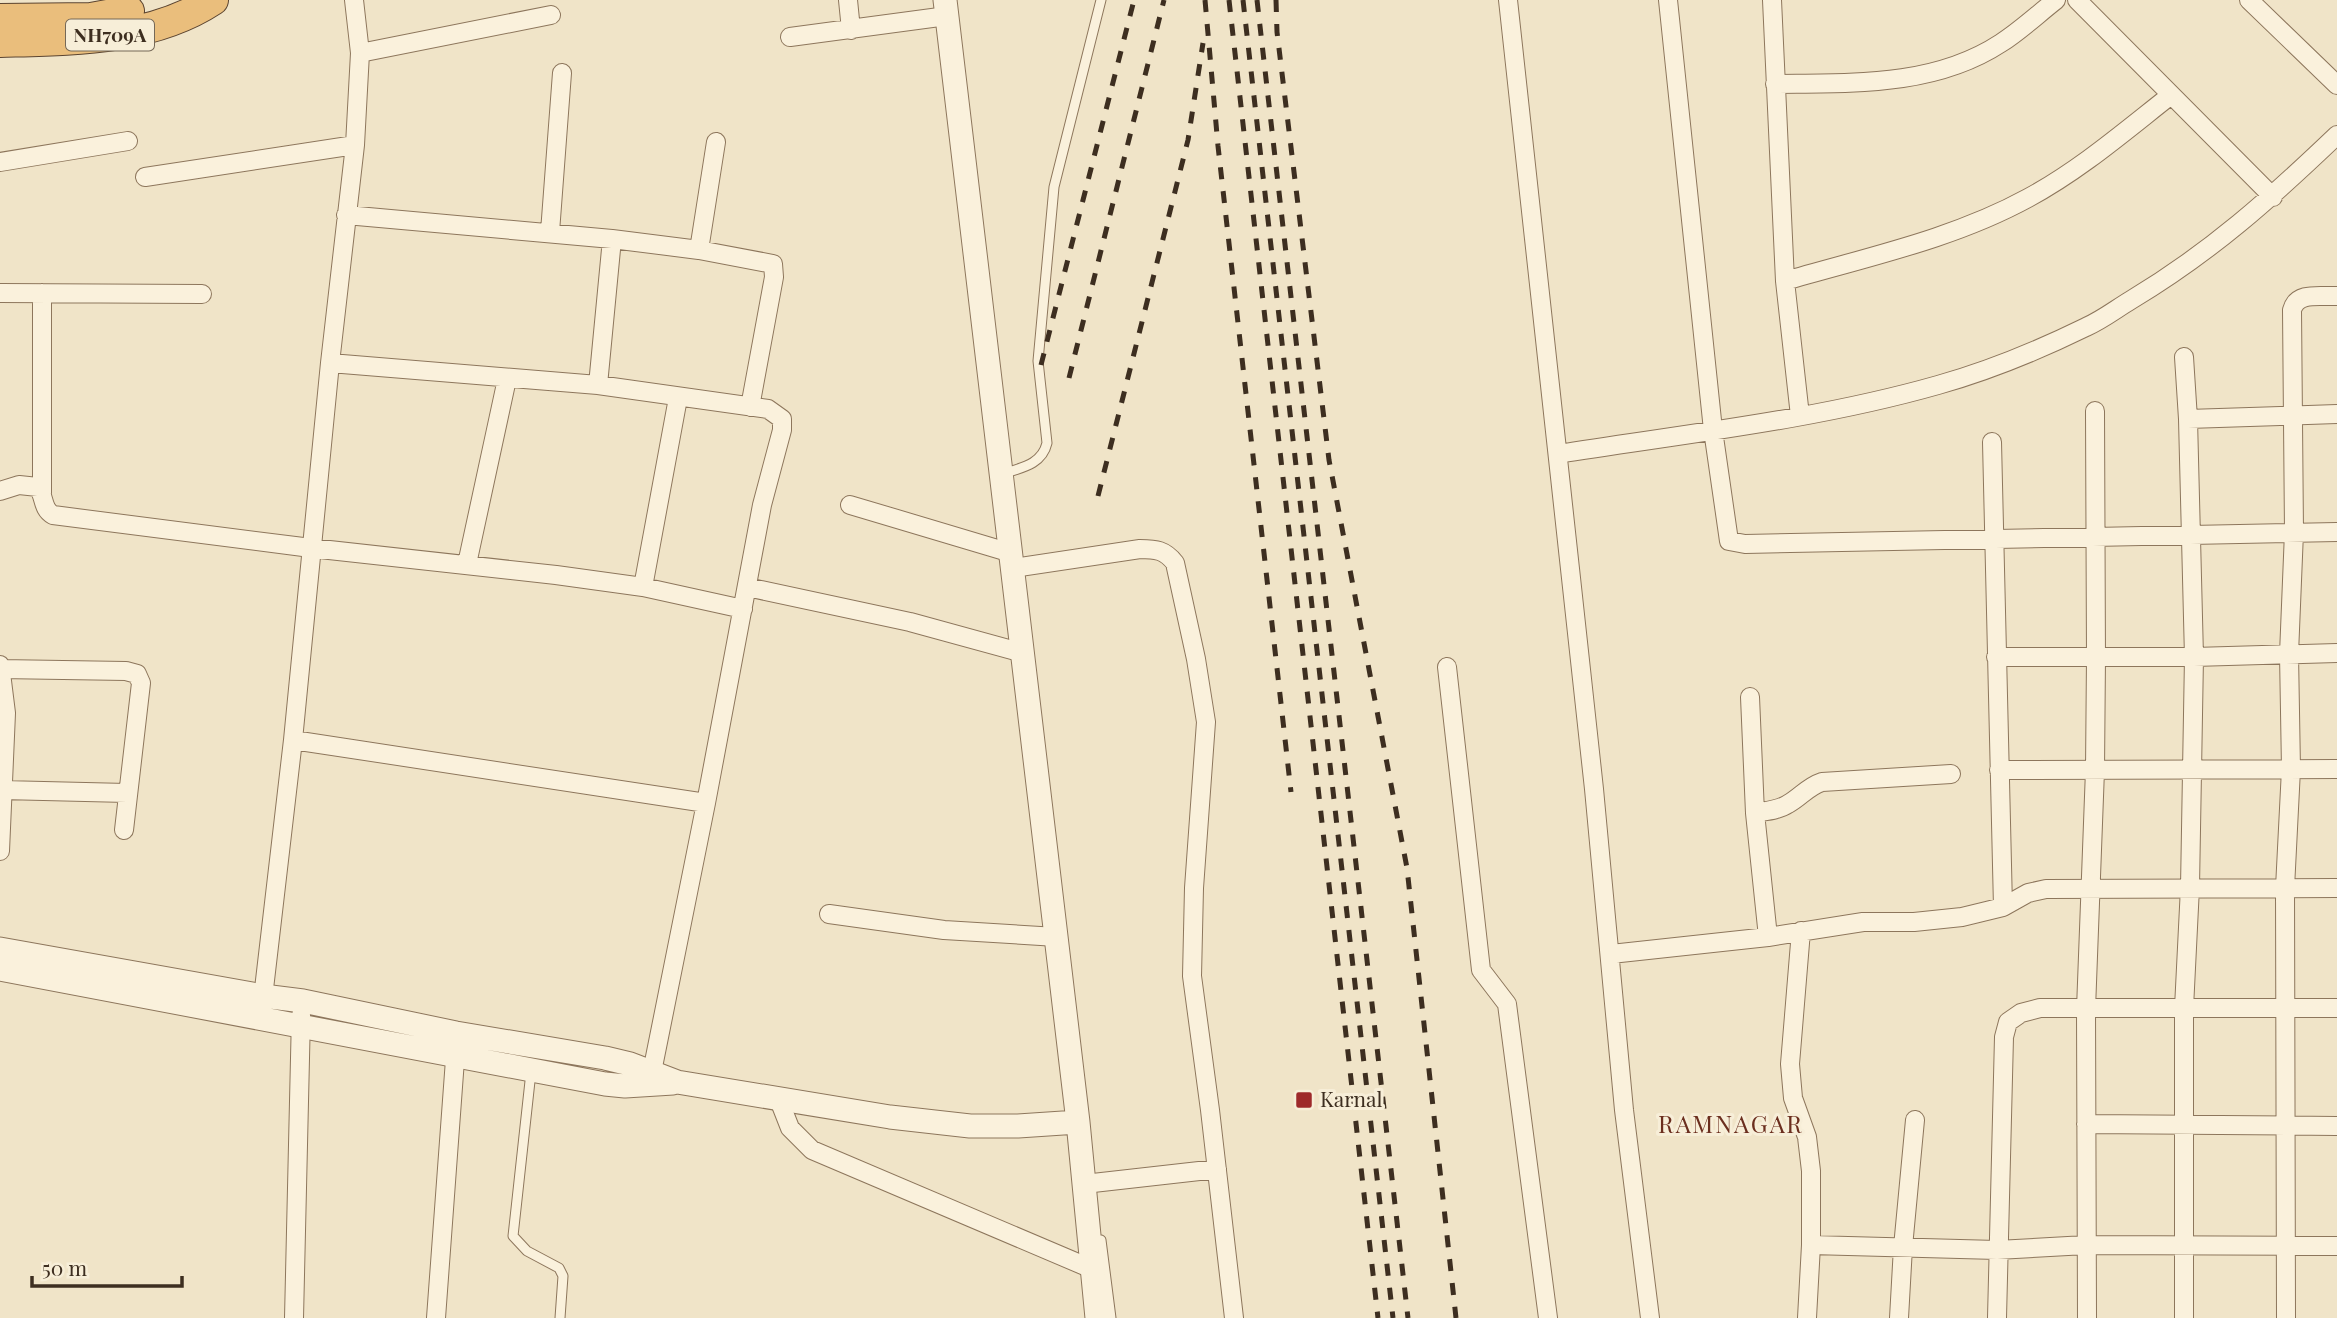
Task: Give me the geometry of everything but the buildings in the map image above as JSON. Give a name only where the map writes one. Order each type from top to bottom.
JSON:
[{"type":"highway","name":"NH709A","points":[[0,19],[79,9],[149,8],[169,0]]},
{"type":"highway","name":"NH709A","points":[[0,42],[87,40],[155,27],[213,0]]},
{"type":"street","points":[[262,1008],[293,740],[330,363],[355,145],[360,53],[354,0]]},
{"type":"street","points":[[848,0],[851,30]]},
{"type":"street","points":[[1508,0],[1611,954],[1624,1110],[1650,1318]]},
{"type":"street","points":[[1668,0],[1713,430],[1729,541],[1736,544],[2337,532]]},
{"type":"street","points":[[1772,0],[1785,281],[1800,416]]},
{"type":"street","points":[[1775,84],[1869,83],[1917,76],[1967,60],[2000,44],[2056,0]]},
{"type":"street","points":[[2077,0],[2273,197]]},
{"type":"street","points":[[2249,0],[2337,85]]},
{"type":"street","points":[[790,37],[851,30],[946,8],[1089,1201],[1091,1269],[1097,1318]]},
{"type":"street","points":[[360,53],[551,15]]},
{"type":"street","points":[[550,232],[562,73]]},
{"type":"street","points":[[1785,281],[1929,240],[2027,199],[2070,174],[2171,94]]},
{"type":"street","points":[[1558,454],[1800,416],[1882,400],[2006,362],[2088,326],[2157,285],[2218,242],[2273,197],[2337,135]]},
{"type":"street","points":[[0,162],[128,141]]},
{"type":"street","points":[[699,250],[716,142]]},
{"type":"street","points":[[145,177],[355,145]]},
{"type":"street","points":[[346,215],[612,239],[699,250],[773,264],[775,270],[750,407]]},
{"type":"street","points":[[598,386],[612,239]]},
{"type":"street","points":[[0,293],[202,294]]},
{"type":"street","points":[[42,293],[42,493],[45,508],[53,516],[643,587],[743,609]]},
{"type":"street","points":[[2286,1318],[2285,888],[2291,769],[2289,654],[2294,532],[2292,310],[2294,302],[2299,298],[2337,296]]},
{"type":"street","points":[[2184,357],[2194,657],[2190,887],[2183,1008],[2184,1318]]},
{"type":"street","points":[[330,363],[598,386],[768,409],[782,419],[782,430],[762,505],[652,1072]]},
{"type":"street","points":[[467,564],[507,379]]},
{"type":"street","points":[[643,587],[678,398]]},
{"type":"street","points":[[2087,1318],[2086,1009],[2095,770],[2095,411]]},
{"type":"street","points":[[2188,419],[2337,414]]},
{"type":"street","points":[[1992,442],[2003,907]]},
{"type":"street","points":[[0,491],[19,485],[38,486],[42,493]]},
{"type":"street","points":[[850,505],[1012,561],[1158,549],[1175,563],[1200,679],[1206,722],[1191,939],[1192,976],[1234,1318]]},
{"type":"street","points":[[747,587],[910,622],[1023,653]]},
{"type":"street","points":[[1996,657],[2194,657],[2337,653]]},
{"type":"street","points":[[1447,667],[1481,970],[1507,1004],[1548,1318]]},
{"type":"street","points":[[0,851],[6,713],[0,668],[126,671],[137,674],[141,683],[124,830]]},
{"type":"street","points":[[1750,697],[1755,813],[1768,937]]},
{"type":"street","points":[[293,740],[706,803]]},
{"type":"street","points":[[1999,770],[2337,769]]},
{"type":"street","points":[[1755,813],[1791,803],[1806,789],[1822,782],[1951,774]]},
{"type":"street","points":[[2,790],[127,793]]},
{"type":"street","points":[[1611,954],[1768,937],[1863,922],[1962,917],[2003,907],[2028,893],[2046,890],[2337,888]]},
{"type":"street","points":[[829,914],[944,930],[1057,937]]},
{"type":"street","points":[[1801,931],[1790,1073],[1793,1098],[1810,1154],[1811,1245],[1807,1318]]},
{"type":"street","points":[[0,949],[262,1008],[299,1025],[605,1058],[677,1082],[890,1117],[970,1126],[1078,1122]]},
{"type":"street","points":[[0,969],[262,1008],[303,1001],[456,1044],[531,1070],[625,1086],[677,1082]]},
{"type":"street","points":[[294,1318],[299,1025],[303,1001]]},
{"type":"street","points":[[1997,1318],[2004,1037],[2008,1022],[2021,1013],[2040,1008],[2337,1008]]},
{"type":"street","points":[[436,1318],[456,1044]]},
{"type":"street","points":[[779,1100],[790,1128],[813,1150],[1091,1269]]},
{"type":"street","points":[[1899,1318],[1915,1120]]},
{"type":"street","points":[[2086,1124],[2337,1126]]},
{"type":"street","points":[[1089,1201],[1217,1169]]},
{"type":"street","points":[[1811,1245],[1997,1250],[2086,1245],[2337,1246]]},
{"type":"lane","points":[[1002,474],[1040,458],[1047,443],[1038,340],[1054,187],[1101,0]]},
{"type":"lane","points":[[531,1070],[513,1236],[527,1251],[559,1268],[563,1276],[560,1318]]},
{"type":"lane","points":[[1099,1229],[1111,1318]]},
{"type":"railway","points":[[1041,365],[1134,0]]},
{"type":"railway","points":[[1069,378],[1164,0]]},
{"type":"railway","points":[[1205,0],[1218,146],[1291,792]]},
{"type":"railway","points":[[1229,0],[1378,1318]]},
{"type":"railway","points":[[1243,0],[1393,1318]]},
{"type":"railway","points":[[1257,0],[1408,1318]]},
{"type":"railway","points":[[1276,0],[1277,32],[1329,460],[1407,868],[1456,1318]]},
{"type":"railway","points":[[1098,496],[1188,140],[1203,43]]},
{"type":"place","name":"Karnal","points":[[1304,1100]]},
{"type":"district","name":"RAMNAGAR","points":[[1731,1125]]}]
